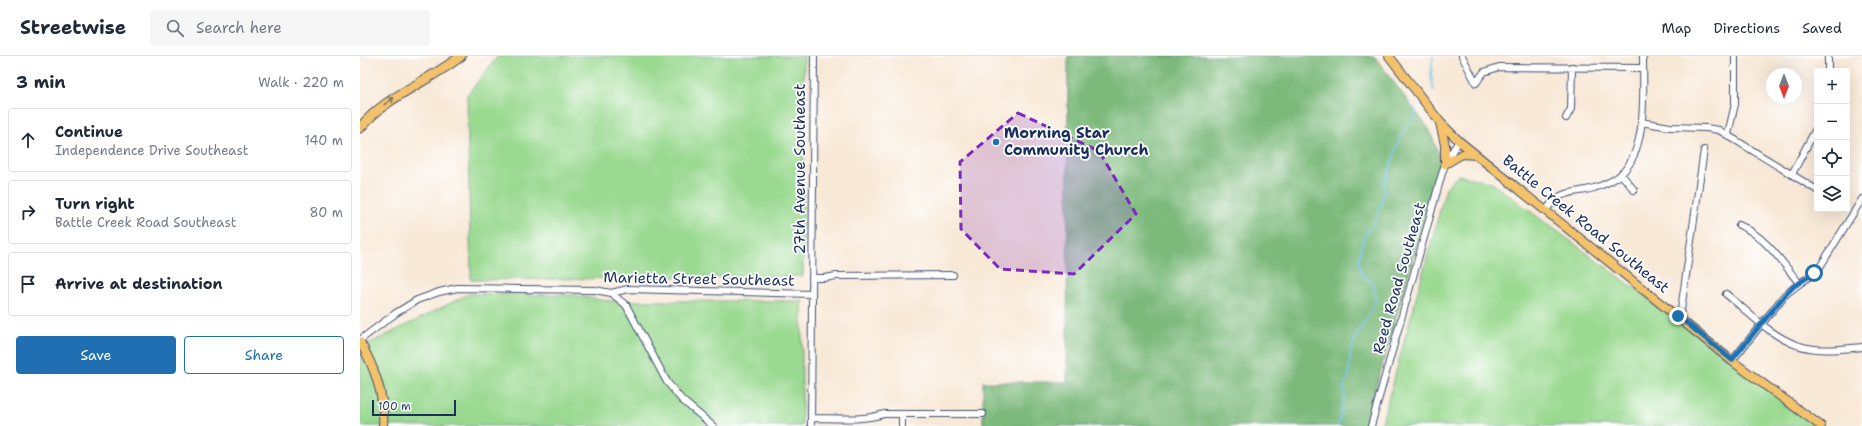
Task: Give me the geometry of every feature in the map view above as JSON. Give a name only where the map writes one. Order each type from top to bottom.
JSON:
[{"type":"highway","points":[[360,128],[373,114],[392,99],[440,71],[461,56]]},
{"type":"main road","name":"Battle Creek Road Southeast","points":[[1390,56],[1440,122],[1459,141],[1732,360],[1821,426]]},
{"type":"main road","points":[[1440,122],[1445,145],[1445,164]]},
{"type":"main road","points":[[1445,164],[1462,154],[1477,155]]},
{"type":"main road","points":[[360,341],[372,364],[380,388],[383,407],[383,426]]},
{"type":"street","name":"27th Avenue Southeast","points":[[811,426],[814,56]]},
{"type":"street","points":[[1462,56],[1476,83],[1484,72],[1499,67],[1643,68]]},
{"type":"street","points":[[1546,210],[1558,196],[1562,194],[1595,187],[1621,174],[1634,155],[1641,122],[1643,101],[1643,56]]},
{"type":"street","points":[[1728,134],[1735,104],[1735,56]]},
{"type":"street","points":[[1828,56],[1828,68]]},
{"type":"street","points":[[1566,118],[1571,109],[1572,68]]},
{"type":"street","points":[[1641,122],[1670,127],[1712,128],[1728,134],[1814,188]]},
{"type":"street","points":[[1792,174],[1814,133]]},
{"type":"street","name":"Reed Road Southeast","points":[[1372,426],[1445,164],[1459,141]]},
{"type":"street","points":[[1678,316],[1704,150]]},
{"type":"street","points":[[1621,174],[1634,190]]},
{"type":"street","points":[[1732,360],[1784,296],[1820,267],[1862,199]]},
{"type":"street","points":[[1739,225],[1749,229],[1763,240],[1799,283]]},
{"type":"street","name":"Marietta Street Southeast","points":[[812,278],[837,276],[953,275]]},
{"type":"street","name":"Marietta Street Southeast","points":[[360,341],[411,303],[427,296],[448,290],[580,289],[611,293],[628,289],[812,294]]},
{"type":"street","points":[[611,293],[622,300],[630,310],[662,374],[672,388],[682,400],[713,426]]},
{"type":"street","points":[[1726,294],[1779,337],[1801,346],[1824,349],[1862,348]]},
{"type":"street","points":[[811,418],[856,419],[884,414],[983,414]]},
{"type":"street","points":[[902,414],[902,426]]},
{"type":"highlighted area","points":[[1018,113],[1099,151],[1136,214],[1074,274],[1000,269],[961,229],[960,162]]},
{"type":"green space","points":[[498,56],[804,56],[803,276],[471,280],[467,95]]},
{"type":"green space","points":[[1068,56],[1374,56],[1429,129],[1441,160],[1365,426],[983,426],[983,382],[1067,382]]},
{"type":"green space","points":[[1458,175],[1492,183],[1821,426],[1381,426],[1446,188]]},
{"type":"green space","points":[[469,294],[573,295],[607,301],[802,301],[802,426],[360,426],[360,348]]},
{"type":"waterway","points":[[1433,56],[1431,75],[1434,90]]},
{"type":"waterway","points":[[1338,426],[1345,392],[1343,387],[1349,376],[1350,353],[1356,336],[1371,311],[1376,298],[1372,281],[1362,274],[1360,268],[1359,261],[1361,247],[1365,235],[1373,225],[1380,207],[1385,190],[1383,184],[1389,172],[1398,142],[1403,132],[1412,123],[1416,116],[1415,108]]},
{"type":"place","name":"Morning Star Community Church","points":[[996,142]]},
{"type":"route","points":[[1678,316],[1732,360],[1784,296],[1793,287],[1814,273]]}]
